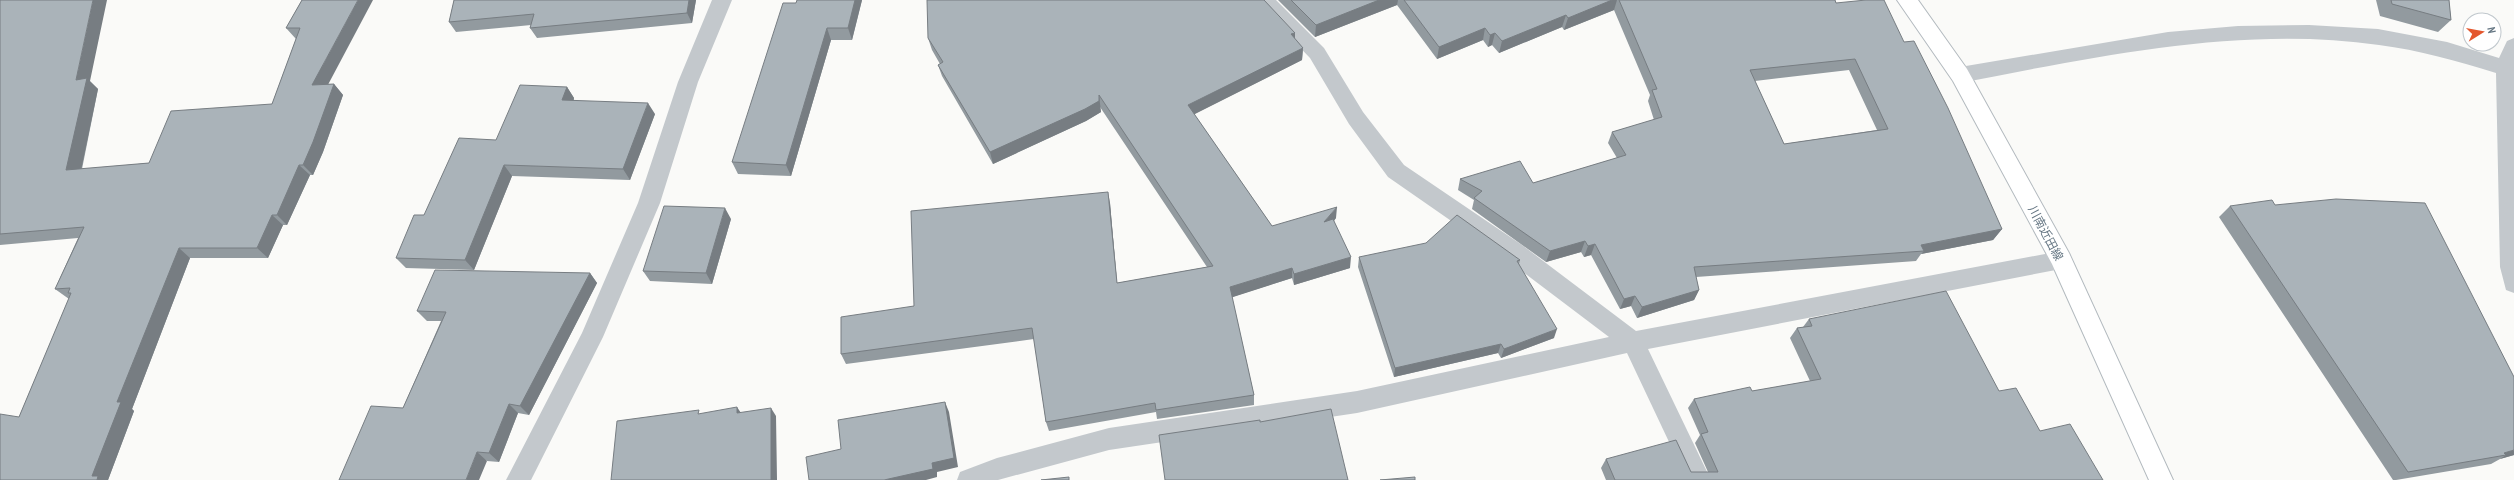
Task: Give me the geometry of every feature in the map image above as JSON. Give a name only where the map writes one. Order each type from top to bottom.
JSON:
[{"type":"main road","name":"川南近田線","points":[[1906,0],[1960,75],[2061,260],[2161,480]]},
{"type":"street","points":[[518,480],[592,337],[649,202],[688,82],[722,0]]},
{"type":"street","points":[[1264,0],[1317,54],[1356,118],[1396,171],[1514,252],[1633,342],[1699,480]]},
{"type":"street","points":[[1960,75],[2135,42],[2279,30],[2378,36],[2436,45],[2474,55],[2510,69]]},
{"type":"street","points":[[2514,46],[2510,69],[2511,267],[2514,284]]},
{"type":"street","points":[[969,480],[997,469],[1109,438],[1357,402],[1633,342],[2061,260]]},
{"type":"building","points":[[0,0],[93,0],[76,80],[87,78],[66,170],[149,163],[171,111],[272,104],[300,28],[286,28],[302,0],[358,0],[312,85],[334,84],[313,142],[303,165],[299,165],[277,215],[272,215],[257,248],[179,248],[117,402],[121,402],[92,476],[98,476],[97,480],[0,480],[0,414],[19,417],[71,293],[68,293],[70,288],[55,289],[84,227],[0,234]]},
{"type":"building","points":[[454,0],[689,0],[687,13],[530,28],[534,14],[449,22]]},
{"type":"building","points":[[797,0],[855,0],[848,28],[827,28],[786,165],[732,162],[783,3],[796,3]]},
{"type":"building","points":[[927,0],[1264,0],[1295,33],[1291,34],[1303,48],[1188,105],[1272,226],[1337,207],[1324,222],[1333,219],[1351,257],[1294,274],[1292,268],[1230,287],[1254,395],[1156,410],[1155,403],[1046,422],[1032,328],[841,354],[841,317],[914,306],[911,211],[1108,192],[1117,283],[1213,266],[1099,95],[1099,101],[1085,109],[990,152],[938,65],[943,62],[928,38]]},
{"type":"building","points":[[1291,0],[1379,0],[1316,25]]},
{"type":"building","points":[[1404,0],[1612,0],[1568,18],[1566,15],[1502,41],[1495,33],[1490,35],[1485,28],[1439,47]]},
{"type":"building","points":[[1619,0],[1835,0],[1836,3],[1884,0],[1904,42],[1914,41],[1948,108],[2002,229],[1921,245],[1924,251],[1694,267],[1699,290],[1642,307],[1635,296],[1624,299],[1595,244],[1588,246],[1585,241],[1550,251],[1474,198],[1482,191],[1460,179],[1520,161],[1533,183],[1626,155],[1612,132],[1662,117],[1652,90],[1657,89]],"holes":[[[1855,59],[1888,129],[1784,144],[1750,70]]]},
{"type":"building","points":[[2391,0],[2449,0],[2451,20],[2392,4]]},
{"type":"building","points":[[520,85],[567,87],[562,100],[648,103],[623,169],[504,165],[465,260],[396,258],[414,215],[424,215],[459,138],[496,140]]},
{"type":"building","points":[[2336,199],[2425,203],[2514,377],[2514,450],[2504,453],[2506,455],[2408,472],[2230,206],[2272,200],[2275,205]]},
{"type":"building","points":[[664,206],[725,208],[706,273],[643,271]]},
{"type":"building","points":[[1457,215],[1520,260],[1517,261],[1557,329],[1504,349],[1501,344],[1395,368],[1359,257],[1426,243]]},
{"type":"building","points":[[435,270],[590,273],[520,406],[509,404],[489,453],[477,452],[466,480],[339,480],[371,406],[403,408],[446,312],[417,311]]},
{"type":"building","points":[[1946,291],[1999,391],[2016,388],[2040,431],[2070,424],[2103,480],[1615,480],[1606,459],[1676,440],[1691,472],[1718,472],[1701,434],[1708,432],[1694,399],[1750,387],[1752,391],[1821,379],[1797,328],[1812,326],[1809,319]]},
{"type":"building","points":[[945,402],[954,458],[932,463],[933,469],[884,480],[809,480],[806,457],[841,449],[838,420]]},
{"type":"building","points":[[737,407],[737,413],[771,408],[771,480],[611,480],[617,421],[699,410],[698,414]]},
{"type":"building","points":[[1331,409],[1348,480],[1165,480],[1159,435],[1260,420],[1260,422]]},
{"type":"building","points":[[1069,477],[1069,480],[1041,480]]},
{"type":"building","points":[[1415,477],[1415,480],[1380,480]]}]
